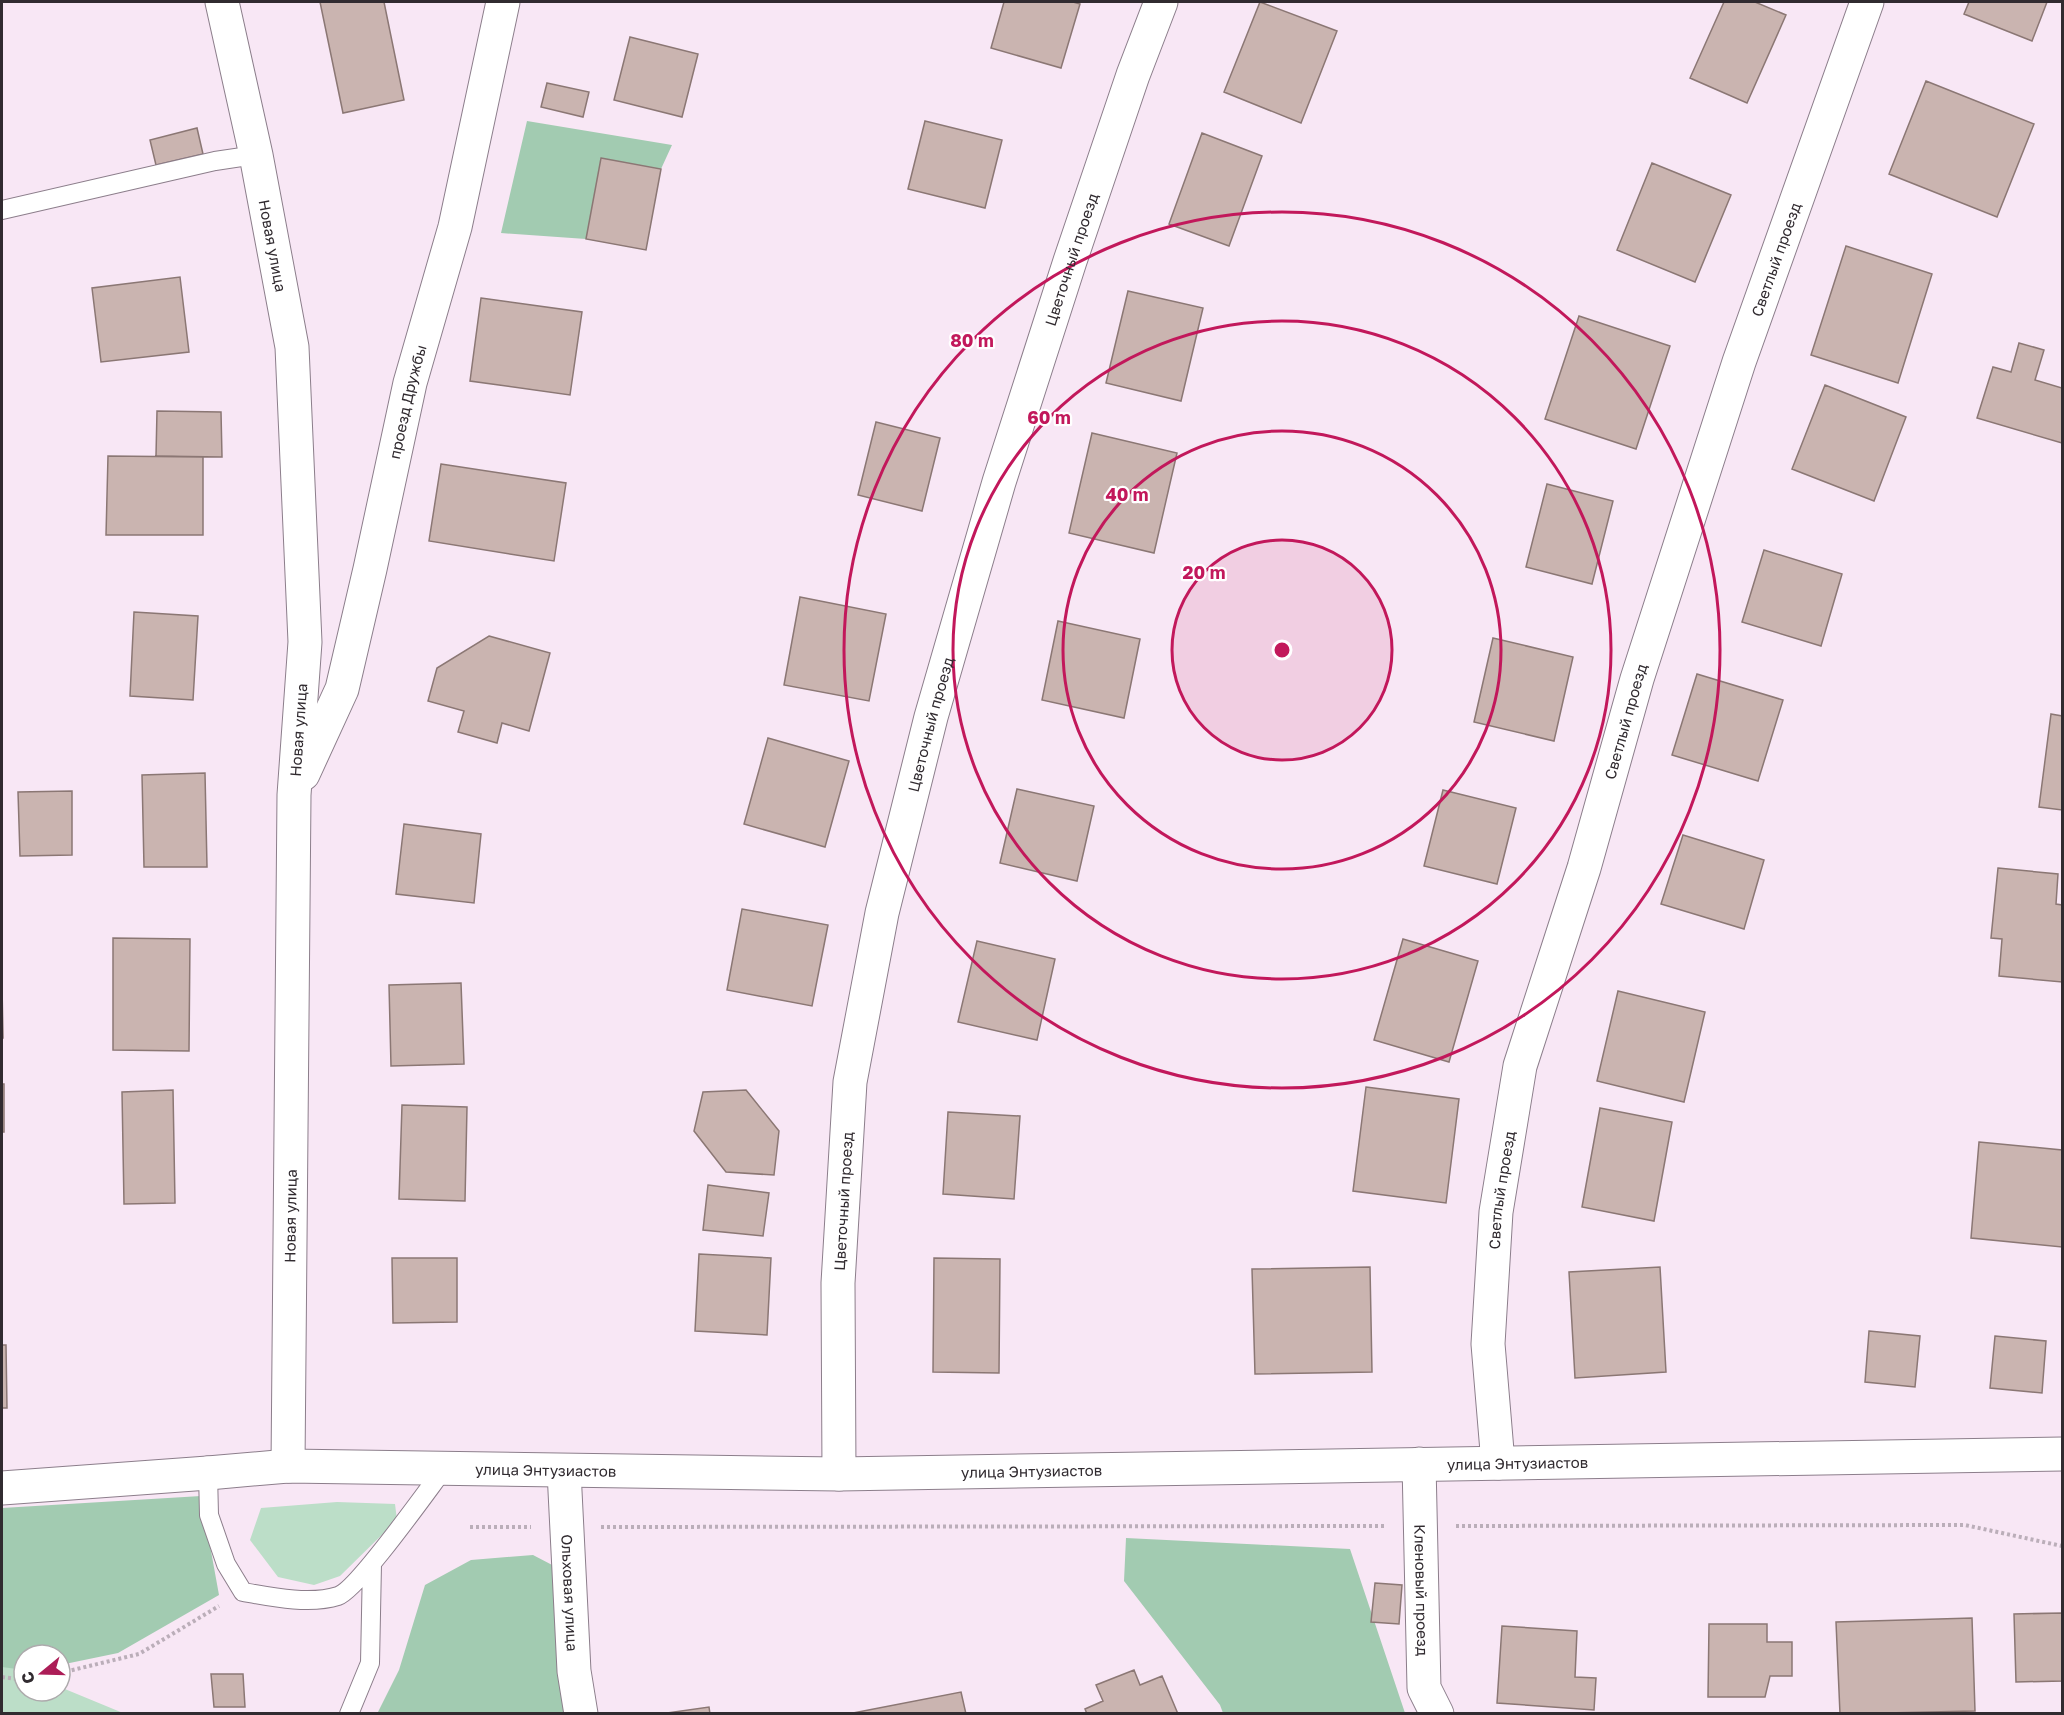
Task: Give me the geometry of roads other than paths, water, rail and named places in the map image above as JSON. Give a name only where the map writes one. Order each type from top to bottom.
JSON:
[{"type":"street","name":"Новая улица","points":[[222,2],[256,155],[292,347],[304,642],[294,795],[288,1466]]},
{"type":"street","name":"проезд Дружбы","points":[[294,795],[342,689],[410,383],[455,227],[503,2]]},
{"type":"street","name":"Цветочный проезд","points":[[839,1474],[838,1283],[850,1082],[882,914],[931,717],[999,482],[1070,261],[1133,75],[1161,2]]},
{"type":"street","name":"Светлый проезд","points":[[1498,1463],[1488,1344],[1496,1212],[1520,1066],[1584,868],[1637,679],[1739,362],[1867,2]]},
{"type":"street","name":"улица Энтузиастов","points":[[2,1488],[288,1466],[839,1474],[2062,1454]]},
{"type":"street","name":"Кленовый проезд","points":[[1419,1464],[1424,1688],[1437,1713]]},
{"type":"street","name":"Ольховая улица","points":[[564,1471],[574,1671],[581,1713]]},
{"type":"lane","points":[[2,210],[215,161],[256,155]]},
{"type":"lane","points":[[208,1473],[209,1515],[226,1564],[243,1592],[273,1598],[307,1599],[340,1596],[372,1564],[443,1470]]},
{"type":"lane","points":[[349,1713],[370,1663],[372,1564]]}]
